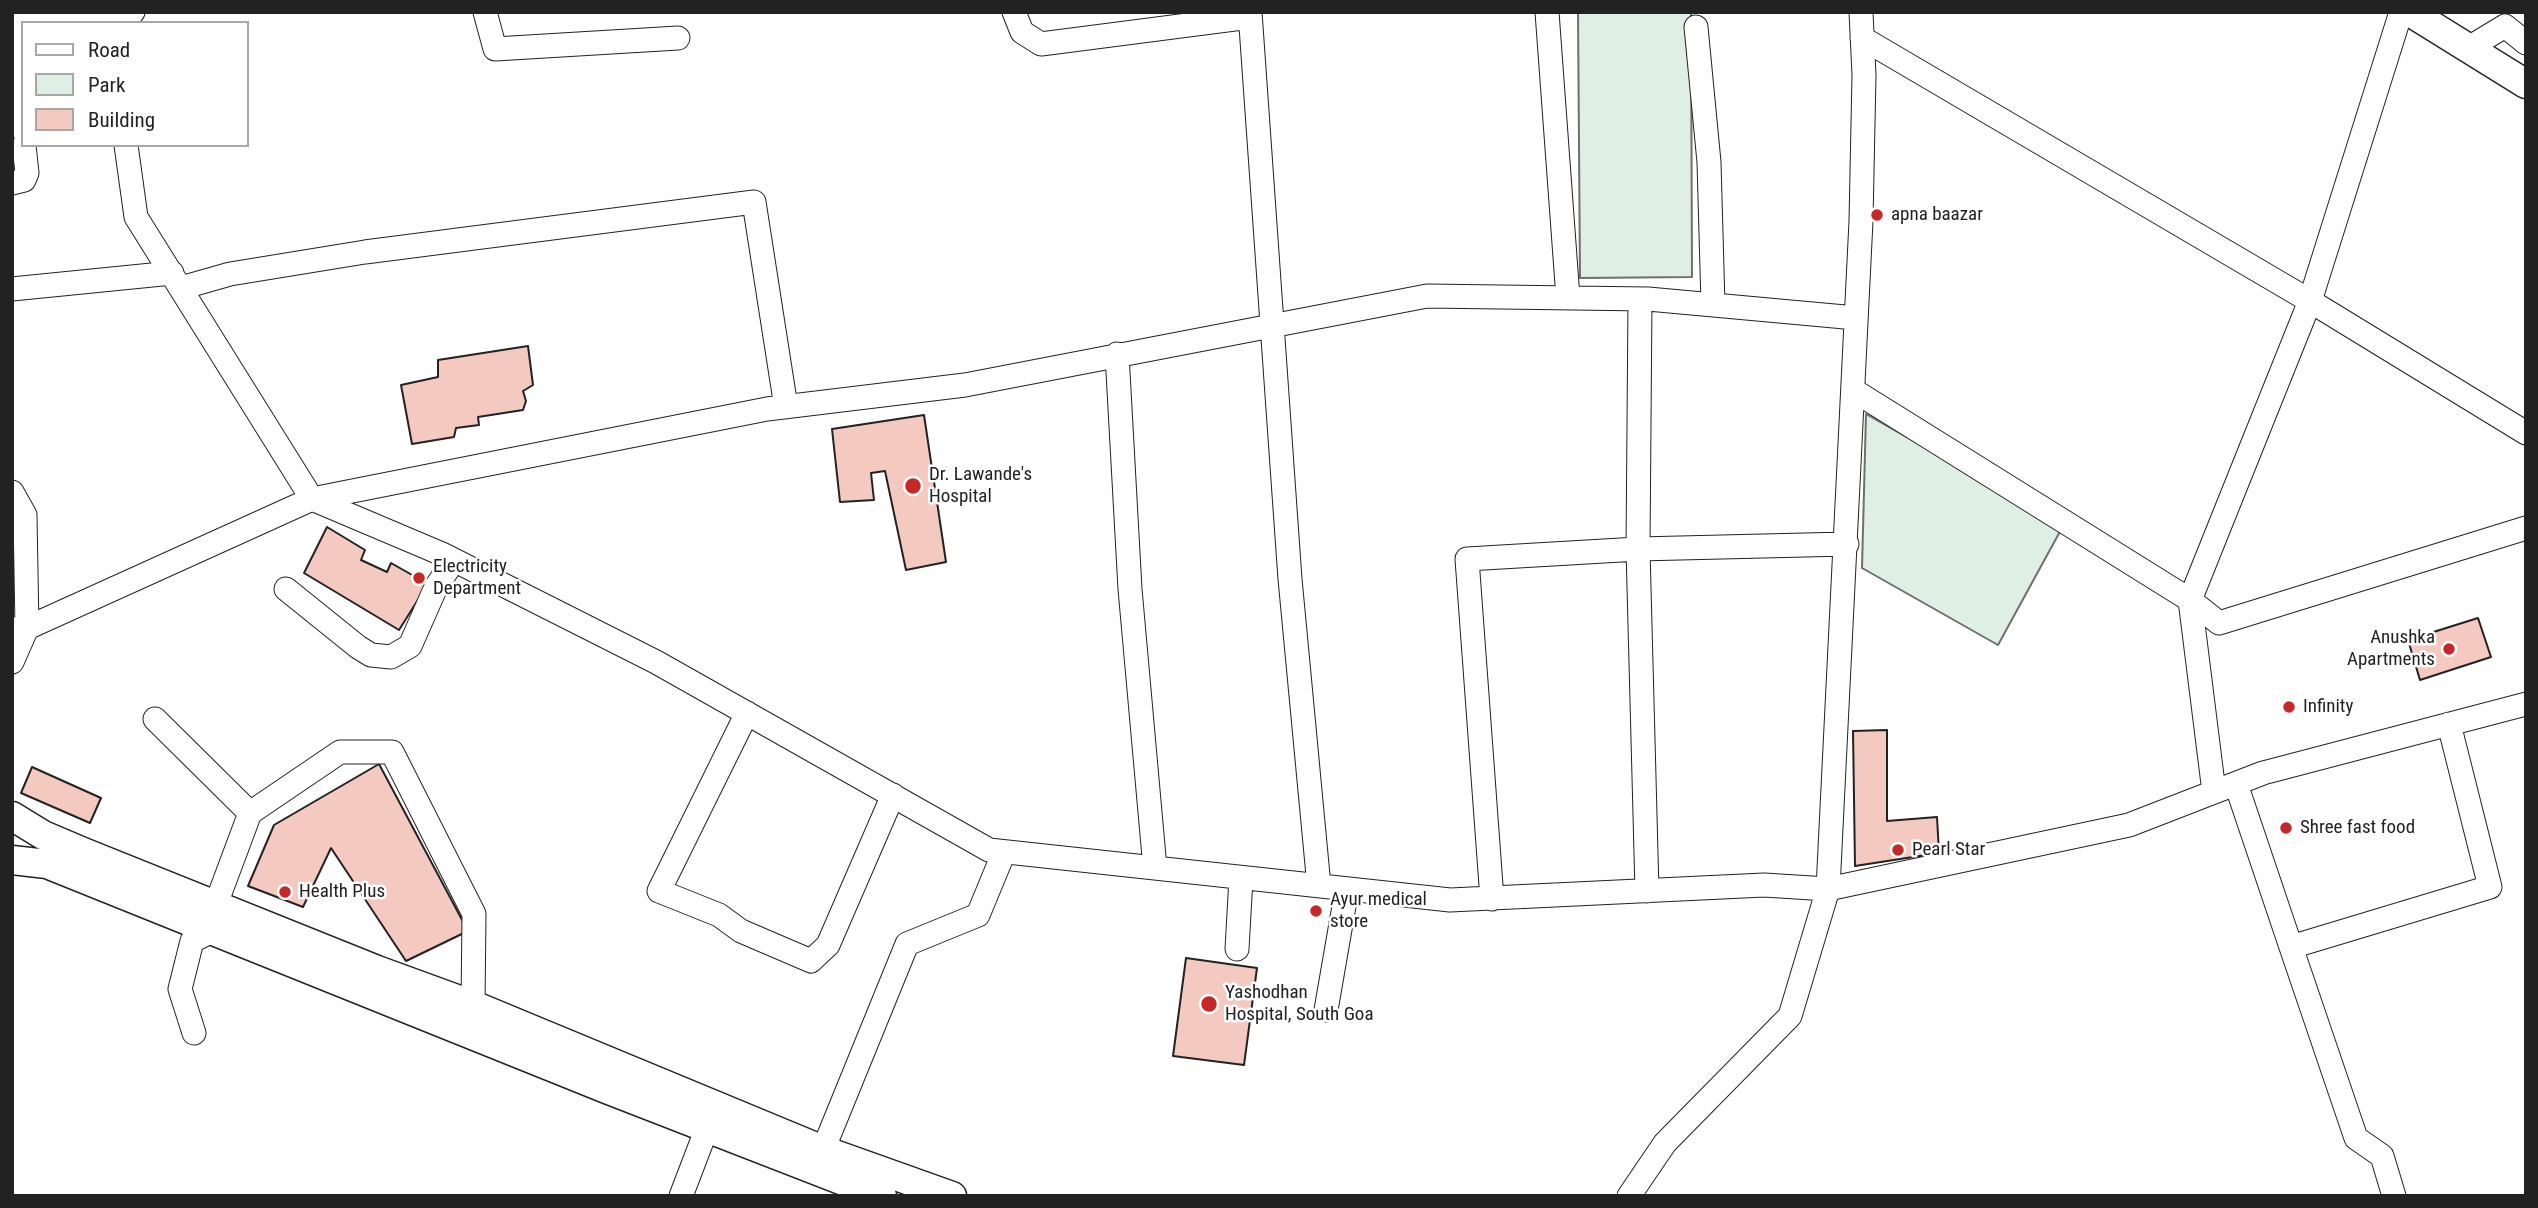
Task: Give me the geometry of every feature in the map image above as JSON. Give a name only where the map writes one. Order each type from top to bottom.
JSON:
[{"type":"main road","points":[[2410,12],[2526,84]]},
{"type":"main road","points":[[12,816],[53,839],[214,917],[708,1128],[882,1196]]},
{"type":"main road","points":[[12,860],[47,864],[377,970],[474,1005],[823,1150],[952,1196]]},
{"type":"street","points":[[45,21],[108,17],[133,12]]},
{"type":"street","points":[[485,12],[495,49],[678,38]]},
{"type":"street","points":[[1014,12],[1023,32],[1041,44],[1250,15],[1290,579],[1320,886]]},
{"type":"street","points":[[1547,12],[1568,298]]},
{"type":"street","points":[[1629,1196],[1665,1143],[1790,1016],[1828,889],[1847,544],[1861,208],[1861,12]]},
{"type":"street","points":[[2214,792],[2190,600],[2310,301],[2401,12]]},
{"type":"street","points":[[13,23],[21,109]]},
{"type":"street","points":[[2467,49],[2505,26],[2526,43]]},
{"type":"street","points":[[1696,27],[1709,162],[1713,305]]},
{"type":"street","points":[[1862,38],[2310,301],[2526,433]]},
{"type":"street","points":[[12,183],[24,180],[27,173],[24,147]]},
{"type":"street","points":[[126,147],[136,217],[312,499],[454,560],[656,662],[989,850],[1450,900],[1765,885],[1828,889],[2129,825],[2263,774],[2526,705]]},
{"type":"street","points":[[12,289],[176,280],[230,274],[365,253],[754,202],[786,407]]},
{"type":"street","points":[[19,629],[312,499],[786,407],[965,385],[1427,296],[1640,299],[1856,318]]},
{"type":"street","points":[[1640,299],[1637,549],[1647,891]]},
{"type":"street","points":[[1117,354],[1130,589],[1155,869]]},
{"type":"street","points":[[1853,390],[2190,600],[2220,623],[2526,528]]},
{"type":"street","points":[[12,492],[25,515],[19,629],[12,662]]},
{"type":"street","points":[[1492,898],[1467,559],[1637,549],[1847,544]]},
{"type":"street","points":[[286,589],[365,651],[380,657],[391,657],[410,646],[436,587],[454,560]]},
{"type":"street","points":[[747,713],[659,891],[719,915],[741,931],[811,961],[828,945],[893,796]]},
{"type":"street","points":[[155,719],[250,813]]},
{"type":"street","points":[[2291,947],[2490,887],[2449,724]]},
{"type":"street","points":[[194,1033],[180,989],[192,941],[214,917],[250,813],[340,752],[392,752],[474,914],[474,1005]]},
{"type":"street","points":[[2236,784],[2356,1138],[2382,1156],[2394,1196]]},
{"type":"street","points":[[823,1150],[907,944],[978,915],[1004,852]]},
{"type":"street","points":[[1237,950],[1241,878]]},
{"type":"street","points":[[1326,1010],[1347,889]]},
{"type":"street","points":[[681,1196],[708,1128]]},
{"type":"green space","points":[[1578,12],[1691,12],[1692,277],[1580,278]]},
{"type":"green space","points":[[1866,414],[2063,526],[1998,645],[1862,568]]},
{"type":"building","points":[[528,346],[533,385],[523,391],[526,401],[523,410],[478,417],[479,425],[456,428],[454,437],[412,444],[401,385],[438,377],[438,360]]},
{"type":"building","points":[[924,415],[946,562],[906,570],[885,471],[871,473],[874,500],[840,502],[832,429]]},
{"type":"building","points":[[327,527],[365,550],[361,560],[387,572],[391,563],[428,584],[399,630],[304,573]]},
{"type":"building","name":"Anushka Apartments","points":[[2478,618],[2491,657],[2420,680],[2408,640]]},
{"type":"building","points":[[1887,730],[1887,821],[1937,817],[1939,853],[1855,866],[1853,731]]},
{"type":"building","points":[[379,764],[468,931],[406,961],[331,848],[303,907],[248,886],[274,825]]},
{"type":"building","points":[[32,767],[101,798],[90,823],[21,793]]},
{"type":"building","points":[[1186,958],[1257,968],[1244,1065],[1173,1056]]},
{"type":"place","name":"apna baazar","points":[[1877,215]]},
{"type":"place","name":"Dr. Lawande's Hospital","points":[[913,486]]},
{"type":"place","name":"Electricity Department","points":[[419,578]]},
{"type":"place","name":"Anushka Apartments","points":[[2449,649]]},
{"type":"place","name":"Infinity","points":[[2289,707]]},
{"type":"place","name":"Shree fast food","points":[[2286,828]]},
{"type":"place","name":"Pearl Star","points":[[1898,850]]},
{"type":"place","name":"Health Plus","points":[[285,892]]},
{"type":"place","name":"Ayur medical store","points":[[1316,911]]},
{"type":"place","name":"Yashodhan Hospital, South Goa","points":[[1209,1004]]}]
